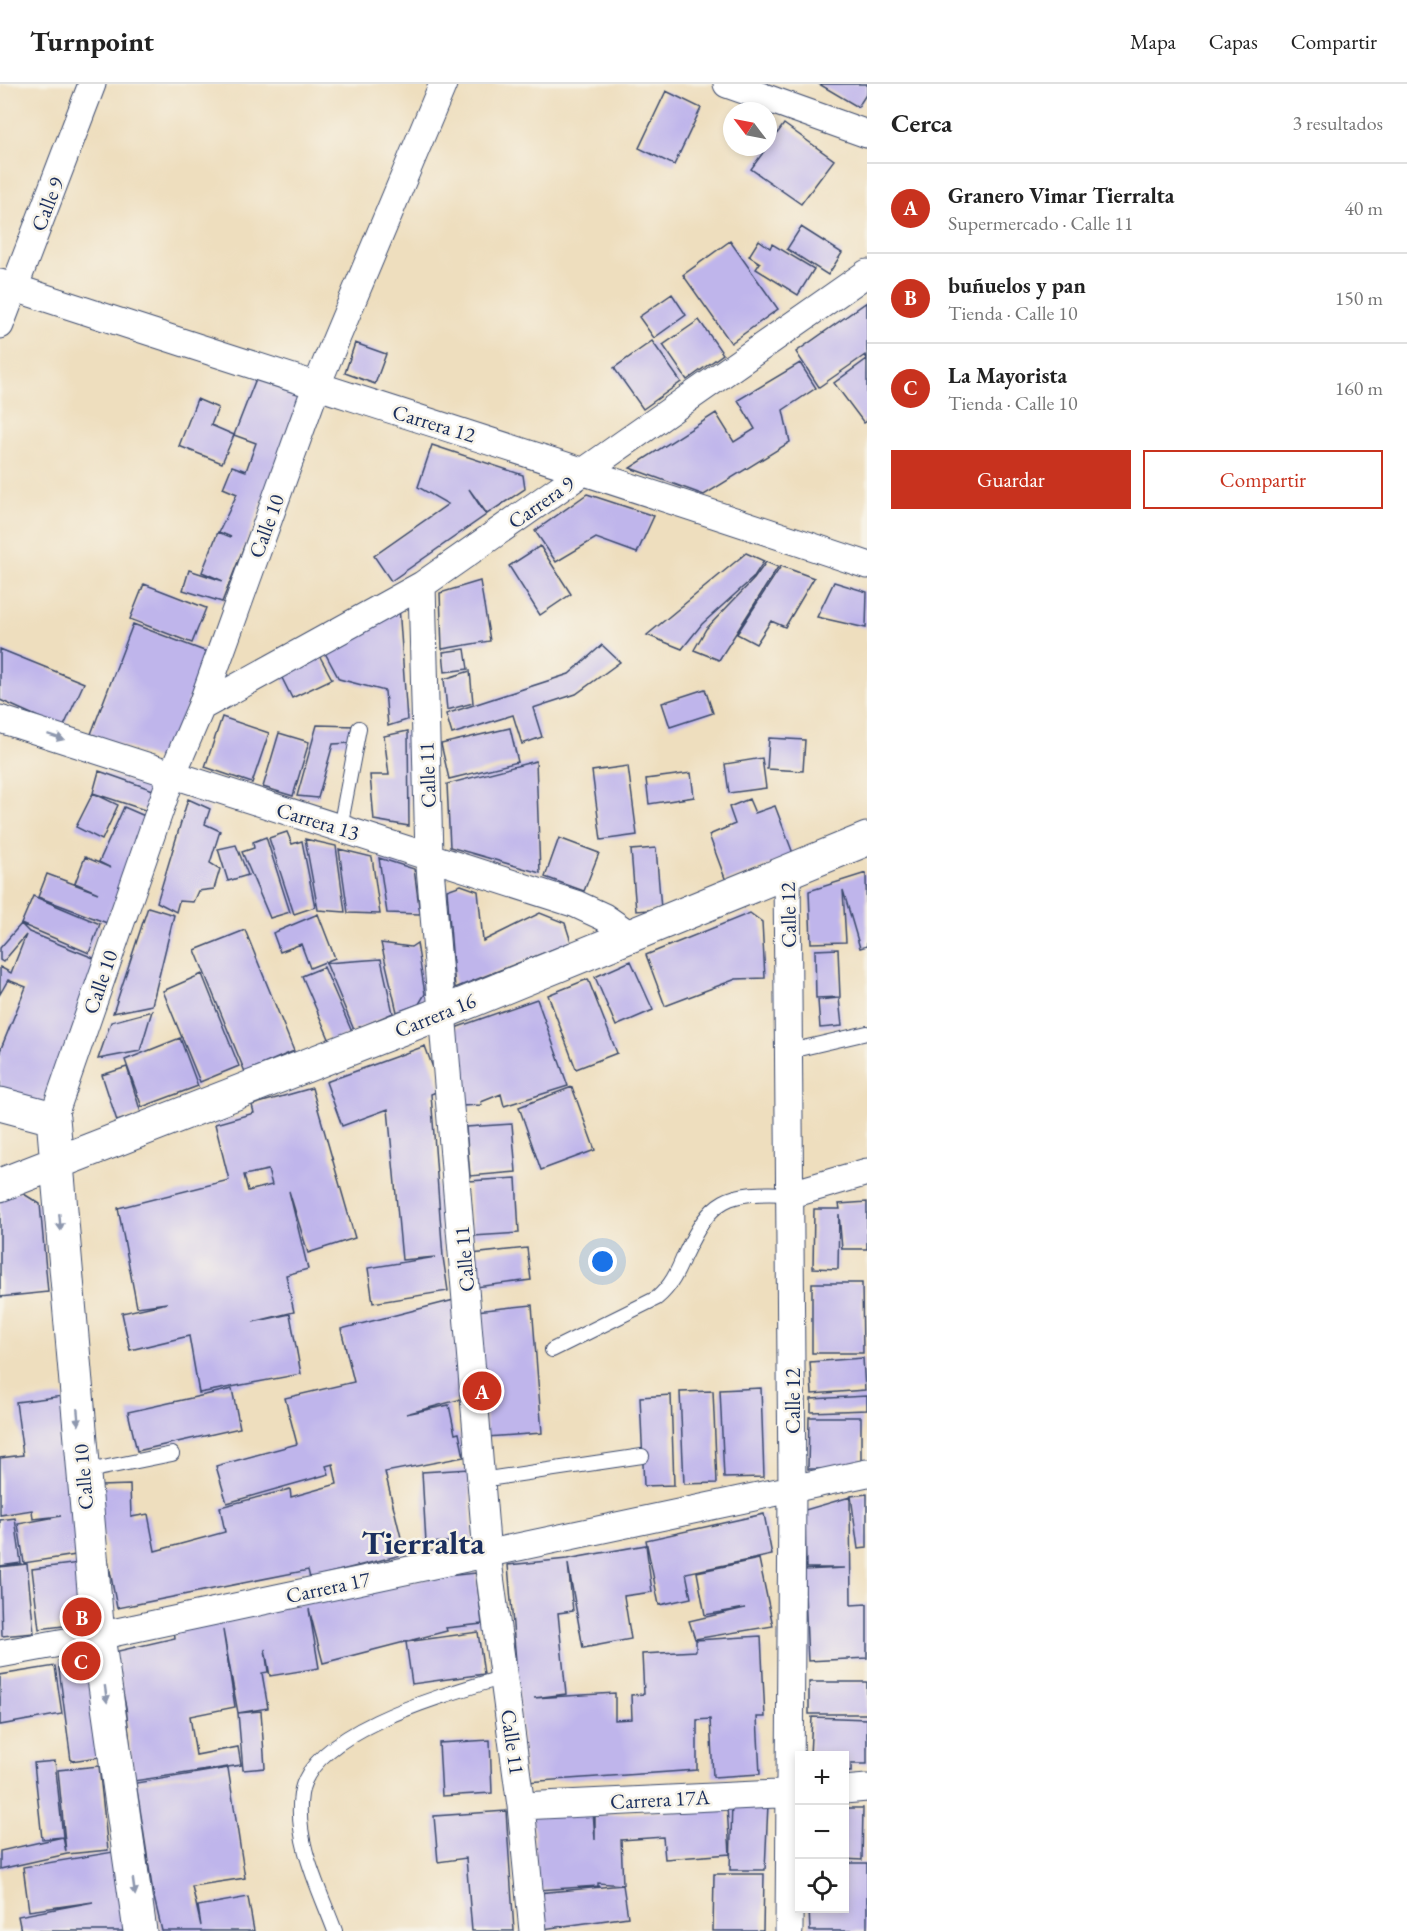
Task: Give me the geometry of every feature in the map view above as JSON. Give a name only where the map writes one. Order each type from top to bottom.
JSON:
[{"type":"main road","name":"Carrera 16","points":[[0,1185],[444,1012],[867,839]]},
{"type":"main road","points":[[0,1104],[53,1118]]},
{"type":"main road","name":"Calle 10","points":[[53,1118],[55,1164],[98,1636],[140,1931]]},
{"type":"street","name":"Calle 9","points":[[0,325],[7,286],[93,84]]},
{"type":"street","name":"Calle 10","points":[[53,1118],[172,776],[201,707],[316,387],[443,84]]},
{"type":"street","points":[[727,84],[867,134]]},
{"type":"street","name":"Carrera 9","points":[[201,707],[422,585],[867,273]]},
{"type":"street","name":"Carrera 12","points":[[7,286],[316,387],[585,470],[867,565]]},
{"type":"street","name":"Calle 11","points":[[422,585],[429,855],[444,1012],[487,1554],[521,1806],[533,1931]]},
{"type":"street","name":"Carrera 13","points":[[0,719],[576,904],[604,917],[630,935]]},
{"type":"street","name":"Calle 12","points":[[787,872],[792,1194],[795,1793],[789,1931]]},
{"type":"street","points":[[792,1194],[867,1172]]},
{"type":"street","name":"Carrera 17","points":[[0,1654],[98,1636],[867,1473]]},
{"type":"street","points":[[849,1790],[867,1788]]},
{"type":"street","name":"Carrera 17A","points":[[521,1806],[795,1793]]},
{"type":"lane","points":[[340,828],[359,728]]},
{"type":"lane","points":[[790,1051],[867,1034]]},
{"type":"lane","points":[[552,1350],[657,1298],[669,1288],[706,1214],[726,1200],[764,1192],[792,1194]]},
{"type":"lane","points":[[83,1472],[172,1454]]},
{"type":"lane","points":[[481,1480],[642,1456]]},
{"type":"lane","points":[[334,1931],[305,1851],[300,1822],[301,1792],[311,1770],[328,1751],[378,1721],[416,1703],[504,1677]]},
{"type":"building","points":[[819,84],[867,84],[867,93],[858,107]]},
{"type":"building","points":[[666,91],[701,108],[674,165],[639,148]]},
{"type":"building","points":[[784,124],[834,160],[801,204],[751,169],[761,156],[777,156],[777,134]]},
{"type":"building","points":[[801,227],[842,253],[828,275],[787,249]]},
{"type":"building","points":[[759,240],[770,248],[772,244],[814,269],[798,295],[756,269],[760,263],[749,256]]},
{"type":"building","points":[[730,241],[778,309],[731,343],[683,275]]},
{"type":"building","points":[[672,294],[686,315],[654,338],[639,317]]},
{"type":"building","points":[[867,302],[867,359],[865,355],[819,387],[796,352]]},
{"type":"building","points":[[699,320],[723,354],[687,380],[663,345]]},
{"type":"building","points":[[652,341],[681,382],[643,409],[614,368]]},
{"type":"building","points":[[355,343],[386,354],[375,384],[345,373]]},
{"type":"building","points":[[867,359],[867,421],[864,423],[834,383]]},
{"type":"building","points":[[800,363],[816,388],[783,410],[790,442],[704,495],[630,468],[716,413],[734,442],[755,429],[738,400]]},
{"type":"building","points":[[257,376],[304,395],[222,602],[183,590],[189,570],[223,581],[202,572],[218,532],[231,537],[219,532],[237,494],[223,488],[232,466],[246,471],[256,443],[234,435]]},
{"type":"building","points":[[197,399],[218,408],[211,425],[234,435],[222,463],[179,446]]},
{"type":"building","points":[[432,445],[523,475],[525,489],[487,514],[469,489],[486,515],[391,581],[374,556],[448,504],[418,487]]},
{"type":"building","points":[[587,494],[654,516],[637,553],[596,538],[556,562],[535,531]]},
{"type":"building","points":[[540,546],[571,594],[540,615],[509,566]]},
{"type":"building","points":[[746,553],[764,561],[753,578],[702,624],[682,649],[647,635]]},
{"type":"building","points":[[766,562],[778,567],[719,660],[694,650],[706,629],[754,579]]},
{"type":"building","points":[[781,566],[814,578],[785,627],[771,621],[756,644],[737,634]]},
{"type":"building","points":[[480,581],[490,641],[442,649],[440,593]]},
{"type":"building","points":[[834,582],[867,592],[866,628],[817,617]]},
{"type":"building","points":[[144,584],[206,608],[192,643],[130,619]]},
{"type":"building","points":[[399,606],[407,720],[388,726],[385,691],[339,679],[324,651]]},
{"type":"building","points":[[133,624],[207,652],[166,762],[91,734]]},
{"type":"building","points":[[602,645],[620,662],[576,694],[533,708],[542,737],[522,744],[513,715],[452,734],[446,714],[569,674]]},
{"type":"building","points":[[0,649],[84,683],[63,728],[0,700]]},
{"type":"building","points":[[465,649],[468,669],[445,672],[443,652]]},
{"type":"building","points":[[319,655],[332,679],[292,698],[281,676]]},
{"type":"building","points":[[470,671],[473,703],[447,710],[444,679]]},
{"type":"building","points":[[705,689],[713,713],[670,727],[662,703]]},
{"type":"building","points":[[222,717],[269,733],[252,783],[205,767]]},
{"type":"building","points":[[317,725],[356,726],[352,743],[333,744],[318,798],[297,796]]},
{"type":"building","points":[[510,728],[518,762],[449,779],[441,744]]},
{"type":"building","points":[[408,731],[409,826],[374,820],[370,775],[389,775],[384,736]]},
{"type":"building","points":[[279,733],[309,742],[293,796],[263,787]]},
{"type":"building","points":[[769,738],[805,740],[803,771],[767,769]]},
{"type":"building","points":[[762,758],[766,788],[729,793],[725,764]]},
{"type":"building","points":[[536,761],[540,873],[450,847],[447,784]]},
{"type":"building","points":[[628,766],[637,835],[601,840],[592,771]]},
{"type":"building","points":[[99,771],[156,791],[148,811],[93,793]]},
{"type":"building","points":[[691,773],[694,797],[649,804],[646,779]]},
{"type":"building","points":[[93,793],[118,805],[102,840],[76,827]]},
{"type":"building","points":[[188,799],[210,809],[205,824],[220,831],[210,863],[220,869],[214,889],[198,891],[193,902],[179,901],[176,912],[157,902]]},
{"type":"building","points":[[749,799],[755,813],[775,806],[794,856],[726,881],[709,835],[735,824],[729,807]]},
{"type":"building","points":[[124,807],[147,817],[107,923],[38,897],[47,874],[98,893],[75,883],[85,857],[111,868],[99,862]]},
{"type":"building","points":[[287,832],[292,844],[302,841],[315,907],[294,914],[269,838]]},
{"type":"building","points":[[266,837],[290,912],[270,918],[242,852],[254,848],[253,842]]},
{"type":"building","points":[[559,838],[599,853],[584,891],[545,877]]},
{"type":"building","points":[[305,839],[336,846],[345,912],[318,910]]},
{"type":"building","points":[[236,845],[248,875],[228,881],[218,849]]},
{"type":"building","points":[[656,848],[661,909],[636,911],[631,850]]},
{"type":"building","points":[[339,849],[372,857],[380,914],[348,913]]},
{"type":"building","points":[[379,858],[414,869],[420,914],[387,913]]},
{"type":"building","points":[[866,873],[867,946],[860,948],[843,890],[846,942],[811,943],[809,891]]},
{"type":"building","points":[[461,885],[478,891],[483,941],[540,913],[565,923],[571,942],[455,988],[447,890]]},
{"type":"building","points":[[33,896],[100,924],[89,953],[21,924]]},
{"type":"building","points":[[148,907],[174,915],[152,1005],[113,1013]]},
{"type":"building","points":[[750,913],[762,922],[765,978],[736,979],[665,1006],[646,955]]},
{"type":"building","points":[[318,914],[335,958],[310,968],[301,944],[280,952],[273,933]]},
{"type":"building","points":[[21,924],[29,932],[101,961],[42,1108],[0,1091],[0,1051],[26,987],[8,980],[0,994],[0,967],[11,973],[26,935],[3,962],[0,960],[0,948]]},
{"type":"building","points":[[245,930],[294,1051],[245,1072],[195,950]]},
{"type":"building","points":[[381,943],[411,947],[417,943],[425,994],[419,1004],[397,1012]]},
{"type":"building","points":[[838,949],[840,997],[816,998],[815,950]]},
{"type":"building","points":[[381,959],[393,1013],[354,1030],[326,963]]},
{"type":"building","points":[[631,961],[653,1010],[616,1026],[595,977]]},
{"type":"building","points":[[324,967],[352,1032],[330,1041],[302,976]]},
{"type":"building","points":[[202,974],[239,1066],[200,1082],[163,991]]},
{"type":"building","points":[[588,979],[617,1053],[576,1069],[548,995]]},
{"type":"building","points":[[839,998],[842,1026],[820,1028],[818,1000]]},
{"type":"building","points":[[537,999],[568,1086],[504,1106],[501,1094],[481,1102],[482,1105],[461,1106],[455,1028]]},
{"type":"building","points":[[152,1011],[140,1051],[98,1059],[111,1022]]},
{"type":"building","points":[[180,1038],[198,1086],[142,1107],[125,1060]]},
{"type":"building","points":[[425,1046],[441,1090],[431,1094],[443,1257],[448,1291],[373,1303],[368,1268],[436,1257],[402,1260],[388,1109],[342,1126],[326,1082]]},
{"type":"building","points":[[127,1067],[141,1113],[117,1121],[102,1075]]},
{"type":"building","points":[[572,1087],[595,1150],[541,1170],[519,1107]]},
{"type":"building","points":[[312,1088],[355,1238],[308,1253],[289,1191],[308,1269],[286,1275],[294,1312],[253,1322],[290,1314],[301,1374],[199,1393],[189,1336],[130,1350],[122,1313],[167,1303],[137,1307],[118,1208],[229,1180],[215,1124],[254,1113],[252,1105]],"holes":[[[268,1170],[272,1185],[248,1191],[244,1175]]]},
{"type":"building","points":[[512,1124],[516,1172],[470,1176],[466,1127]]},
{"type":"building","points":[[516,1178],[519,1233],[473,1236],[469,1181]]},
{"type":"building","points":[[19,1191],[40,1204],[48,1292],[0,1297],[0,1198]]},
{"type":"building","points":[[867,1202],[867,1249],[842,1249],[839,1214],[838,1269],[813,1268],[814,1209],[840,1209],[839,1204]]},
{"type":"building","points":[[527,1248],[531,1280],[476,1287],[472,1254]]},
{"type":"building","points":[[812,1283],[862,1283],[863,1353],[812,1353]]},
{"type":"building","points":[[454,1300],[462,1399],[406,1414],[449,1405],[455,1434],[459,1433],[464,1457],[385,1472],[405,1554],[310,1578],[308,1570],[117,1608],[101,1523],[100,1486],[130,1485],[131,1517],[148,1514],[155,1551],[225,1532],[220,1507],[290,1489],[291,1497],[337,1484],[333,1464],[326,1466],[329,1474],[227,1503],[216,1466],[297,1444],[285,1398],[354,1382],[341,1329]]},
{"type":"building","points":[[532,1305],[542,1433],[487,1437],[476,1311]]},
{"type":"building","points":[[863,1358],[865,1390],[812,1394],[810,1362]]},
{"type":"building","points":[[761,1388],[764,1477],[724,1478],[720,1390]]},
{"type":"building","points":[[232,1389],[240,1428],[137,1451],[128,1412]]},
{"type":"building","points":[[713,1391],[717,1483],[684,1484],[680,1392]]},
{"type":"building","points":[[671,1395],[674,1485],[644,1486],[640,1397]]},
{"type":"building","points":[[63,1396],[82,1554],[24,1563],[18,1524],[61,1516],[33,1519],[32,1510],[0,1515],[0,1458],[23,1455],[16,1402]]},
{"type":"building","points":[[867,1396],[867,1410],[811,1412],[811,1399]]},
{"type":"building","points":[[809,1417],[861,1417],[861,1461],[828,1469],[808,1469]]},
{"type":"building","points":[[469,1469],[472,1541],[426,1543],[422,1472]]},
{"type":"building","points":[[867,1494],[867,1548],[858,1549],[851,1496]]},
{"type":"building","points":[[850,1497],[851,1605],[867,1604],[867,1658],[808,1661],[804,1570],[845,1568],[806,1568],[805,1510]]},
{"type":"building","points":[[764,1514],[772,1555],[686,1573],[691,1598],[659,1605],[646,1540]]},
{"type":"building","points":[[15,1518],[21,1563],[0,1566],[0,1520]]},
{"type":"building","points":[[646,1545],[652,1592],[624,1596],[631,1639],[583,1648],[568,1564],[573,1611],[558,1613],[566,1694],[534,1698],[615,1693],[615,1720],[632,1719],[631,1695],[644,1694],[642,1654],[696,1651],[696,1640],[761,1636],[765,1717],[757,1717],[760,1774],[713,1777],[710,1719],[697,1720],[697,1770],[526,1782],[508,1565],[567,1559]]},
{"type":"building","points":[[759,1559],[773,1626],[695,1639],[689,1621],[745,1608],[705,1615],[697,1572]]},
{"type":"building","points":[[79,1563],[87,1623],[39,1629],[32,1569]]},
{"type":"building","points":[[27,1564],[34,1633],[2,1636],[0,1567]]},
{"type":"building","points":[[476,1573],[482,1624],[446,1628],[447,1631],[323,1663],[309,1609],[319,1668],[270,1676],[265,1649],[268,1672],[262,1673],[268,1708],[238,1713],[223,1630],[235,1707],[190,1716],[196,1755],[238,1747],[241,1765],[134,1781],[126,1707],[114,1652],[175,1638],[174,1629],[437,1577]]},
{"type":"building","points":[[478,1632],[484,1674],[412,1684],[406,1642]]},
{"type":"building","points":[[86,1657],[99,1757],[71,1761],[58,1661]]},
{"type":"building","points":[[55,1666],[62,1714],[0,1725],[0,1675]]},
{"type":"building","points":[[809,1682],[867,1682],[867,1714],[809,1714]]},
{"type":"building","points":[[261,1711],[265,1768],[243,1770],[238,1713]]},
{"type":"building","points":[[812,1717],[867,1719],[867,1764],[851,1764],[851,1772],[849,1772],[849,1751],[810,1751]]},
{"type":"building","points":[[490,1740],[492,1793],[442,1796],[439,1743]]},
{"type":"building","points":[[55,1761],[63,1837],[42,1839],[34,1763]]},
{"type":"building","points":[[99,1766],[108,1850],[67,1854],[0,1869],[0,1851],[63,1837],[66,1852],[58,1770]]},
{"type":"building","points":[[228,1768],[245,1878],[192,1886],[201,1926],[198,1906],[248,1897],[254,1931],[162,1931],[153,1893],[136,1783]]},
{"type":"building","points":[[732,1803],[768,1804],[765,1870],[730,1870]]},
{"type":"building","points":[[727,1807],[730,1854],[665,1859],[663,1837],[621,1840],[623,1885],[598,1883],[598,1886],[538,1890],[533,1817],[593,1811],[595,1840],[595,1816]]},
{"type":"building","points":[[849,1808],[863,1808],[862,1860],[849,1859]]},
{"type":"building","points":[[506,1811],[514,1931],[472,1931],[466,1858],[438,1862],[434,1816]]},
{"type":"building","points":[[113,1852],[126,1931],[21,1931],[18,1916],[93,1902],[29,1911],[23,1867]]},
{"type":"building","points":[[849,1863],[867,1863],[867,1931],[810,1931],[809,1913],[849,1913]]},
{"type":"building","points":[[714,1874],[764,1874],[763,1931],[713,1931]]},
{"type":"building","points":[[623,1885],[628,1917],[543,1929],[538,1893]]},
{"type":"place","name":"Granero Vimar Tierralta","points":[[482,1391]]},
{"type":"place","name":"buñuelos y pan","points":[[82,1617]]},
{"type":"place","name":"La Mayorista","points":[[81,1661]]},
{"type":"district","name":"Tierralta","points":[[423,1542]]}]
